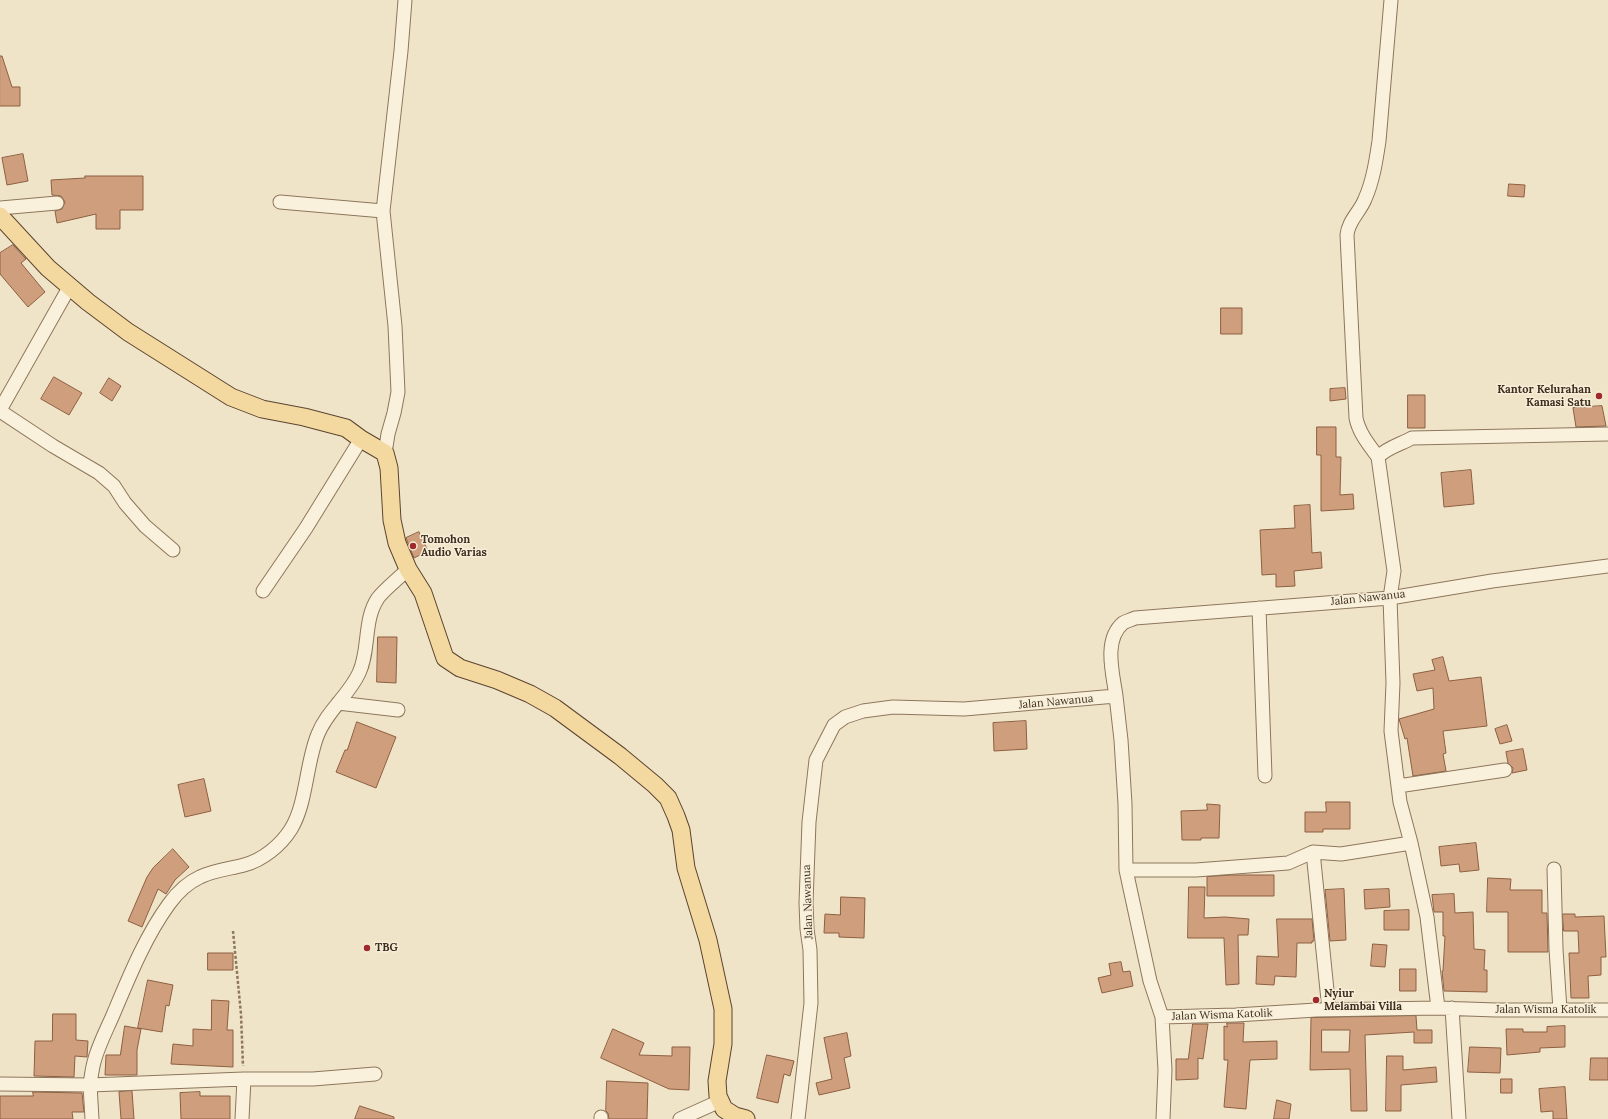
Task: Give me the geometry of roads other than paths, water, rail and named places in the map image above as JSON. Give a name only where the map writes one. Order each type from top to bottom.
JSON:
[{"type":"main road","points":[[0,216],[48,268],[128,332],[231,397],[262,409],[304,417],[346,428],[385,453],[389,468],[392,520],[397,543],[408,570],[423,593],[445,658],[460,668],[498,680],[530,694],[555,708],[626,761],[668,798],[681,830],[686,868],[708,940],[723,1009],[723,1044],[717,1082],[718,1096],[724,1109],[735,1116],[746,1119]]},
{"type":"street","points":[[385,453],[398,392],[395,326],[383,211],[402,51],[405,0]]},
{"type":"street","points":[[1391,0],[1380,141],[1376,162],[1365,201],[1350,223],[1347,235],[1356,418],[1361,433],[1378,457],[1394,571],[1390,598],[1393,683],[1391,732],[1400,802],[1411,843],[1427,917],[1438,1008]]},
{"type":"street","points":[[280,202],[383,211]]},
{"type":"street","points":[[0,208],[57,203]]},
{"type":"street","points":[[70,286],[0,410],[47,442],[99,473],[114,486],[125,503],[145,526],[173,550]]},
{"type":"street","points":[[1378,457],[1384,451],[1398,446],[1412,438],[1608,434]]},
{"type":"street","points":[[263,591],[306,528],[361,439]]},
{"type":"street","name":"Jalan Nawanua","points":[[798,1119],[811,990],[810,950],[807,929],[806,903],[809,822],[816,760],[834,725],[845,717],[863,711],[892,707],[964,709],[1116,696],[1111,644],[1117,631],[1124,623],[1135,618],[1390,598],[1492,581],[1608,566]]},
{"type":"street","points":[[92,1119],[90,1085],[94,1062],[100,1044],[124,990],[153,930],[170,903],[180,891],[199,877],[222,869],[245,865],[266,854],[284,840],[299,810],[318,733],[360,672],[365,653],[371,615],[378,598],[408,570]]},
{"type":"street","points":[[1259,608],[1265,776]]},
{"type":"street","name":"Jalan Wisma Katolik","points":[[1116,696],[1125,804],[1126,870],[1145,962],[1162,1017],[1329,1010],[1438,1008],[1496,1010],[1608,1010]]},
{"type":"street","points":[[338,703],[398,710]]},
{"type":"street","points":[[1398,786],[1505,770]]},
{"type":"street","points":[[1126,870],[1196,870],[1288,863],[1313,852],[1341,854],[1411,843]]},
{"type":"street","points":[[1313,852],[1329,1010]]},
{"type":"street","points":[[1554,869],[1556,949],[1560,1010]]},
{"type":"street","points":[[1452,1008],[1459,1119]]},
{"type":"street","points":[[1162,1017],[1165,1070],[1163,1119]]},
{"type":"street","points":[[0,1084],[90,1085],[244,1079],[313,1079],[375,1074]]},
{"type":"street","points":[[242,1119],[244,1079]]},
{"type":"street","points":[[680,1119],[720,1101]]},
{"type":"place","name":"Kantor Kelurahan Kamasi Satu","points":[[1599,396]]},
{"type":"place","name":"Tomohon Audio Varias","points":[[413,546]]},
{"type":"place","name":"TBG","points":[[367,948]]},
{"type":"place","name":"Nyiur Melambai Villa","points":[[1316,1000]]}]
